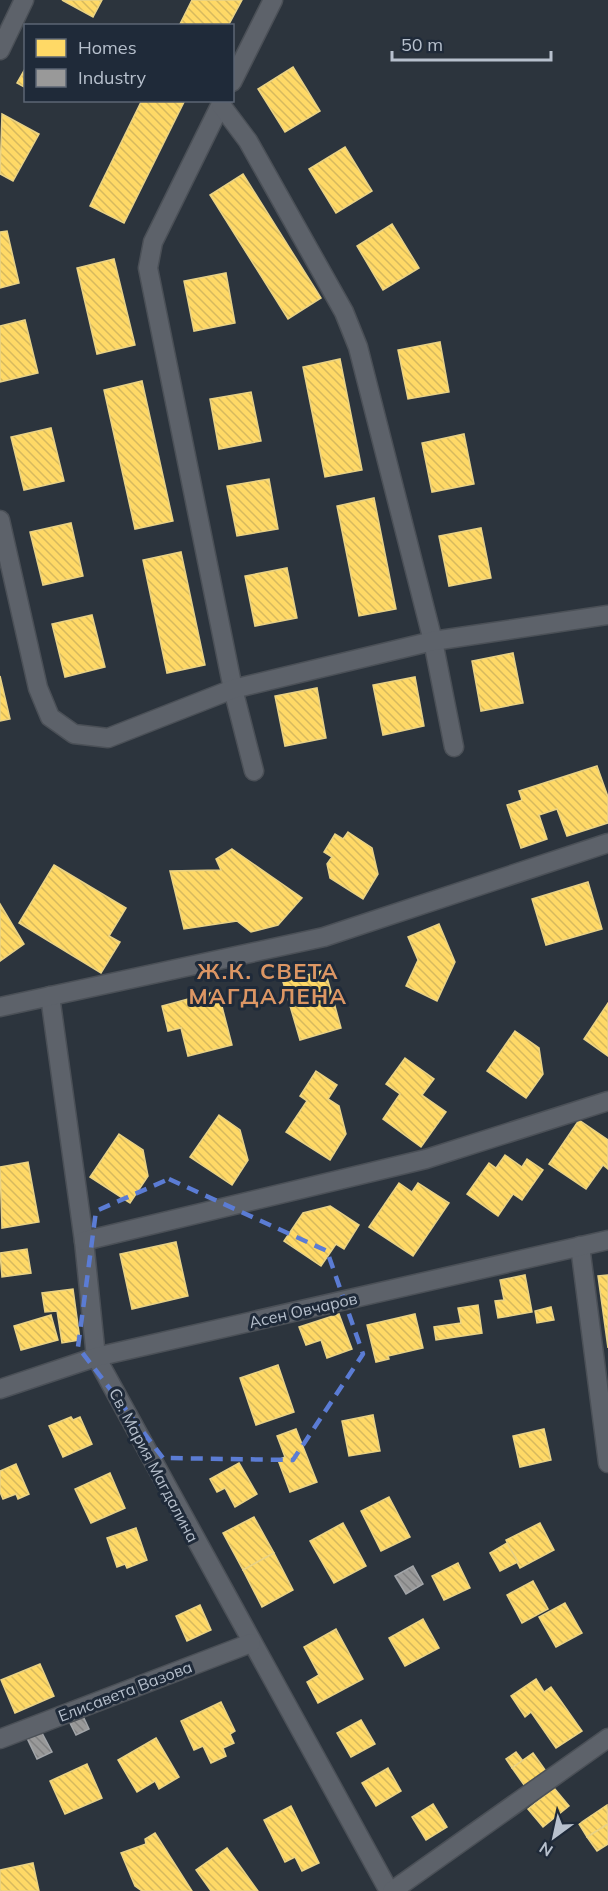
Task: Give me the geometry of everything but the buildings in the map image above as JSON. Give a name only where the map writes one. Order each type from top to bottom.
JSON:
[{"type":"street","points":[[0,50],[24,0]]},
{"type":"street","points":[[234,78],[273,0]]},
{"type":"street","points":[[254,771],[233,689],[148,268],[153,242],[222,103],[248,141],[344,312],[357,346],[433,641],[454,747]]},
{"type":"street","points":[[0,520],[38,688],[50,717],[74,734],[108,738],[233,689],[433,641],[608,615]]},
{"type":"street","points":[[0,1007],[324,937],[608,843]]},
{"type":"street","name":"Св. Мария Магдалина","points":[[50,996],[84,1241],[96,1357],[250,1643],[390,1891]]},
{"type":"street","points":[[84,1241],[426,1159],[608,1101]]},
{"type":"street","name":"Асен Овчаров","points":[[0,1389],[96,1357],[608,1239]]},
{"type":"street","points":[[580,1246],[608,1463]]},
{"type":"street","name":"Елисавета Вазова","points":[[0,1739],[250,1643]]},
{"type":"street","points":[[390,1891],[608,1738]]},
{"type":"highlighted area","points":[[169,1179],[327,1251],[363,1354],[293,1460],[163,1458],[78,1347],[96,1211]]},
{"type":"district","name":"Ж.К. СВЕТА МАГДАЛЕНА","points":[[268,984]]}]
